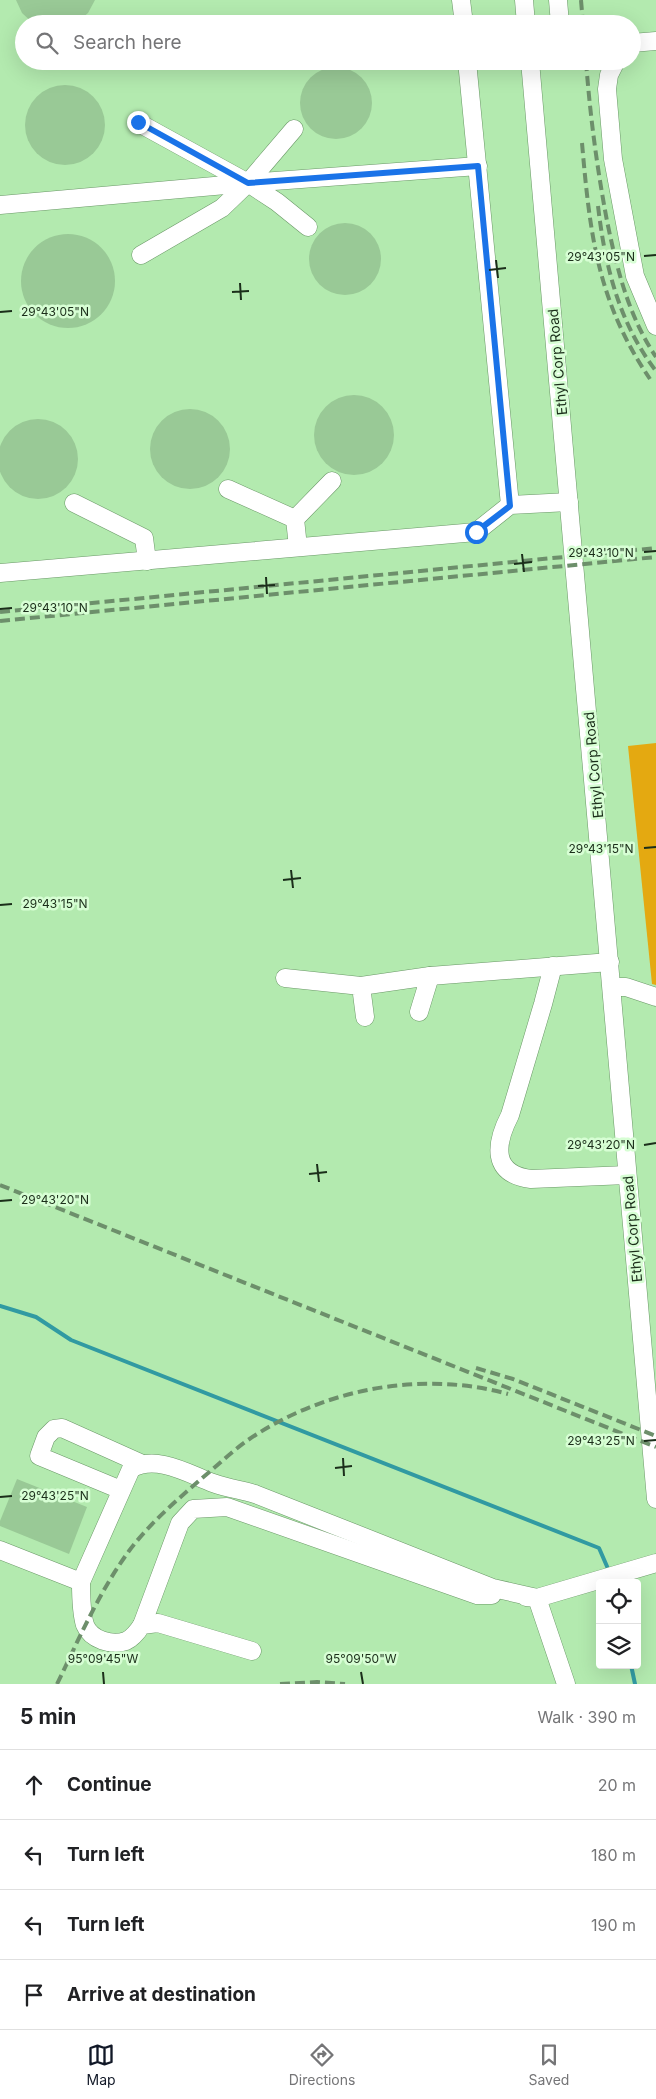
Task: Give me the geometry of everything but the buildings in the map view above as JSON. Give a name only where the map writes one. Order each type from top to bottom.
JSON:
[{"type":"lane","points":[[461,0],[463,15]]},
{"type":"lane","points":[[524,0],[525,15]]},
{"type":"lane","points":[[558,0],[559,15]]},
{"type":"lane","points":[[641,42],[656,41]]},
{"type":"lane","points":[[469,70],[510,506]]},
{"type":"lane","name":"Ethyl Corp Road","points":[[531,70],[656,1500]]},
{"type":"lane","points":[[612,70],[607,89],[614,159],[635,276],[656,326]]},
{"type":"lane","points":[[138,122],[248,183],[277,202],[308,227]]},
{"type":"lane","points":[[141,255],[222,208],[248,183],[294,129]]},
{"type":"lane","points":[[0,205],[248,183],[478,166]]},
{"type":"lane","points":[[298,547],[295,519],[332,480]]},
{"type":"lane","points":[[228,489],[295,519]]},
{"type":"lane","points":[[0,573],[476,532],[510,506],[569,502]]},
{"type":"lane","points":[[74,503],[144,538],[147,561]]},
{"type":"lane","points":[[285,978],[361,986],[393,976],[430,976],[610,962]]},
{"type":"lane","points":[[552,966],[543,1004],[513,1106],[502,1131],[499,1154],[505,1169],[516,1177],[531,1179],[627,1175]]},
{"type":"lane","points":[[419,1012],[430,976]]},
{"type":"lane","points":[[361,986],[365,1017]]},
{"type":"lane","points":[[612,987],[626,986],[656,997]]},
{"type":"lane","points":[[120,1490],[39,1456],[46,1437],[54,1429],[62,1428],[140,1463],[163,1465],[215,1484],[255,1494],[493,1588],[537,1598]]},
{"type":"lane","points":[[140,1463],[131,1469],[120,1490],[81,1582],[81,1596],[86,1626],[91,1634],[99,1640],[125,1641],[136,1634],[142,1625],[180,1523],[193,1509],[227,1507],[477,1594],[537,1598],[656,1563]]},
{"type":"lane","points":[[0,1550],[81,1582]]},
{"type":"lane","points":[[537,1598],[566,1684]]},
{"type":"lane","points":[[142,1625],[158,1623],[252,1651]]},
{"type":"shaded area","points":[[0,0],[656,0],[656,1684],[0,1684]]},
{"type":"shaded area","points":[[656,743],[656,985],[652,984],[628,746]]},
{"type":"waterway","points":[[0,1306],[36,1317],[71,1340],[599,1548],[609,1571]]},
{"type":"waterway","points":[[632,1669],[635,1684]]},
{"type":"railway","points":[[581,0],[582,15]]},
{"type":"railway","points":[[587,70],[597,161],[615,257],[631,308],[646,341],[656,357]]},
{"type":"railway","points":[[582,143],[593,237],[607,294],[632,350],[650,379]]},
{"type":"railway","points":[[598,206],[610,272],[623,314],[643,353],[656,371]]},
{"type":"railway","points":[[0,612],[656,548]]},
{"type":"railway","points":[[0,621],[656,557]]},
{"type":"railway","points":[[0,1185],[656,1447]]},
{"type":"railway","points":[[476,1368],[513,1379],[656,1436]]},
{"type":"railway","points":[[57,1684],[99,1599],[129,1551],[145,1531],[173,1504],[248,1440],[277,1422],[308,1408],[340,1397],[374,1389],[407,1385],[441,1384],[475,1387],[508,1394]]},
{"type":"railway","points":[[280,1684],[317,1682],[345,1684]]},
{"type":"route","points":[[138,122],[248,183],[478,166],[510,506],[476,532]]}]
